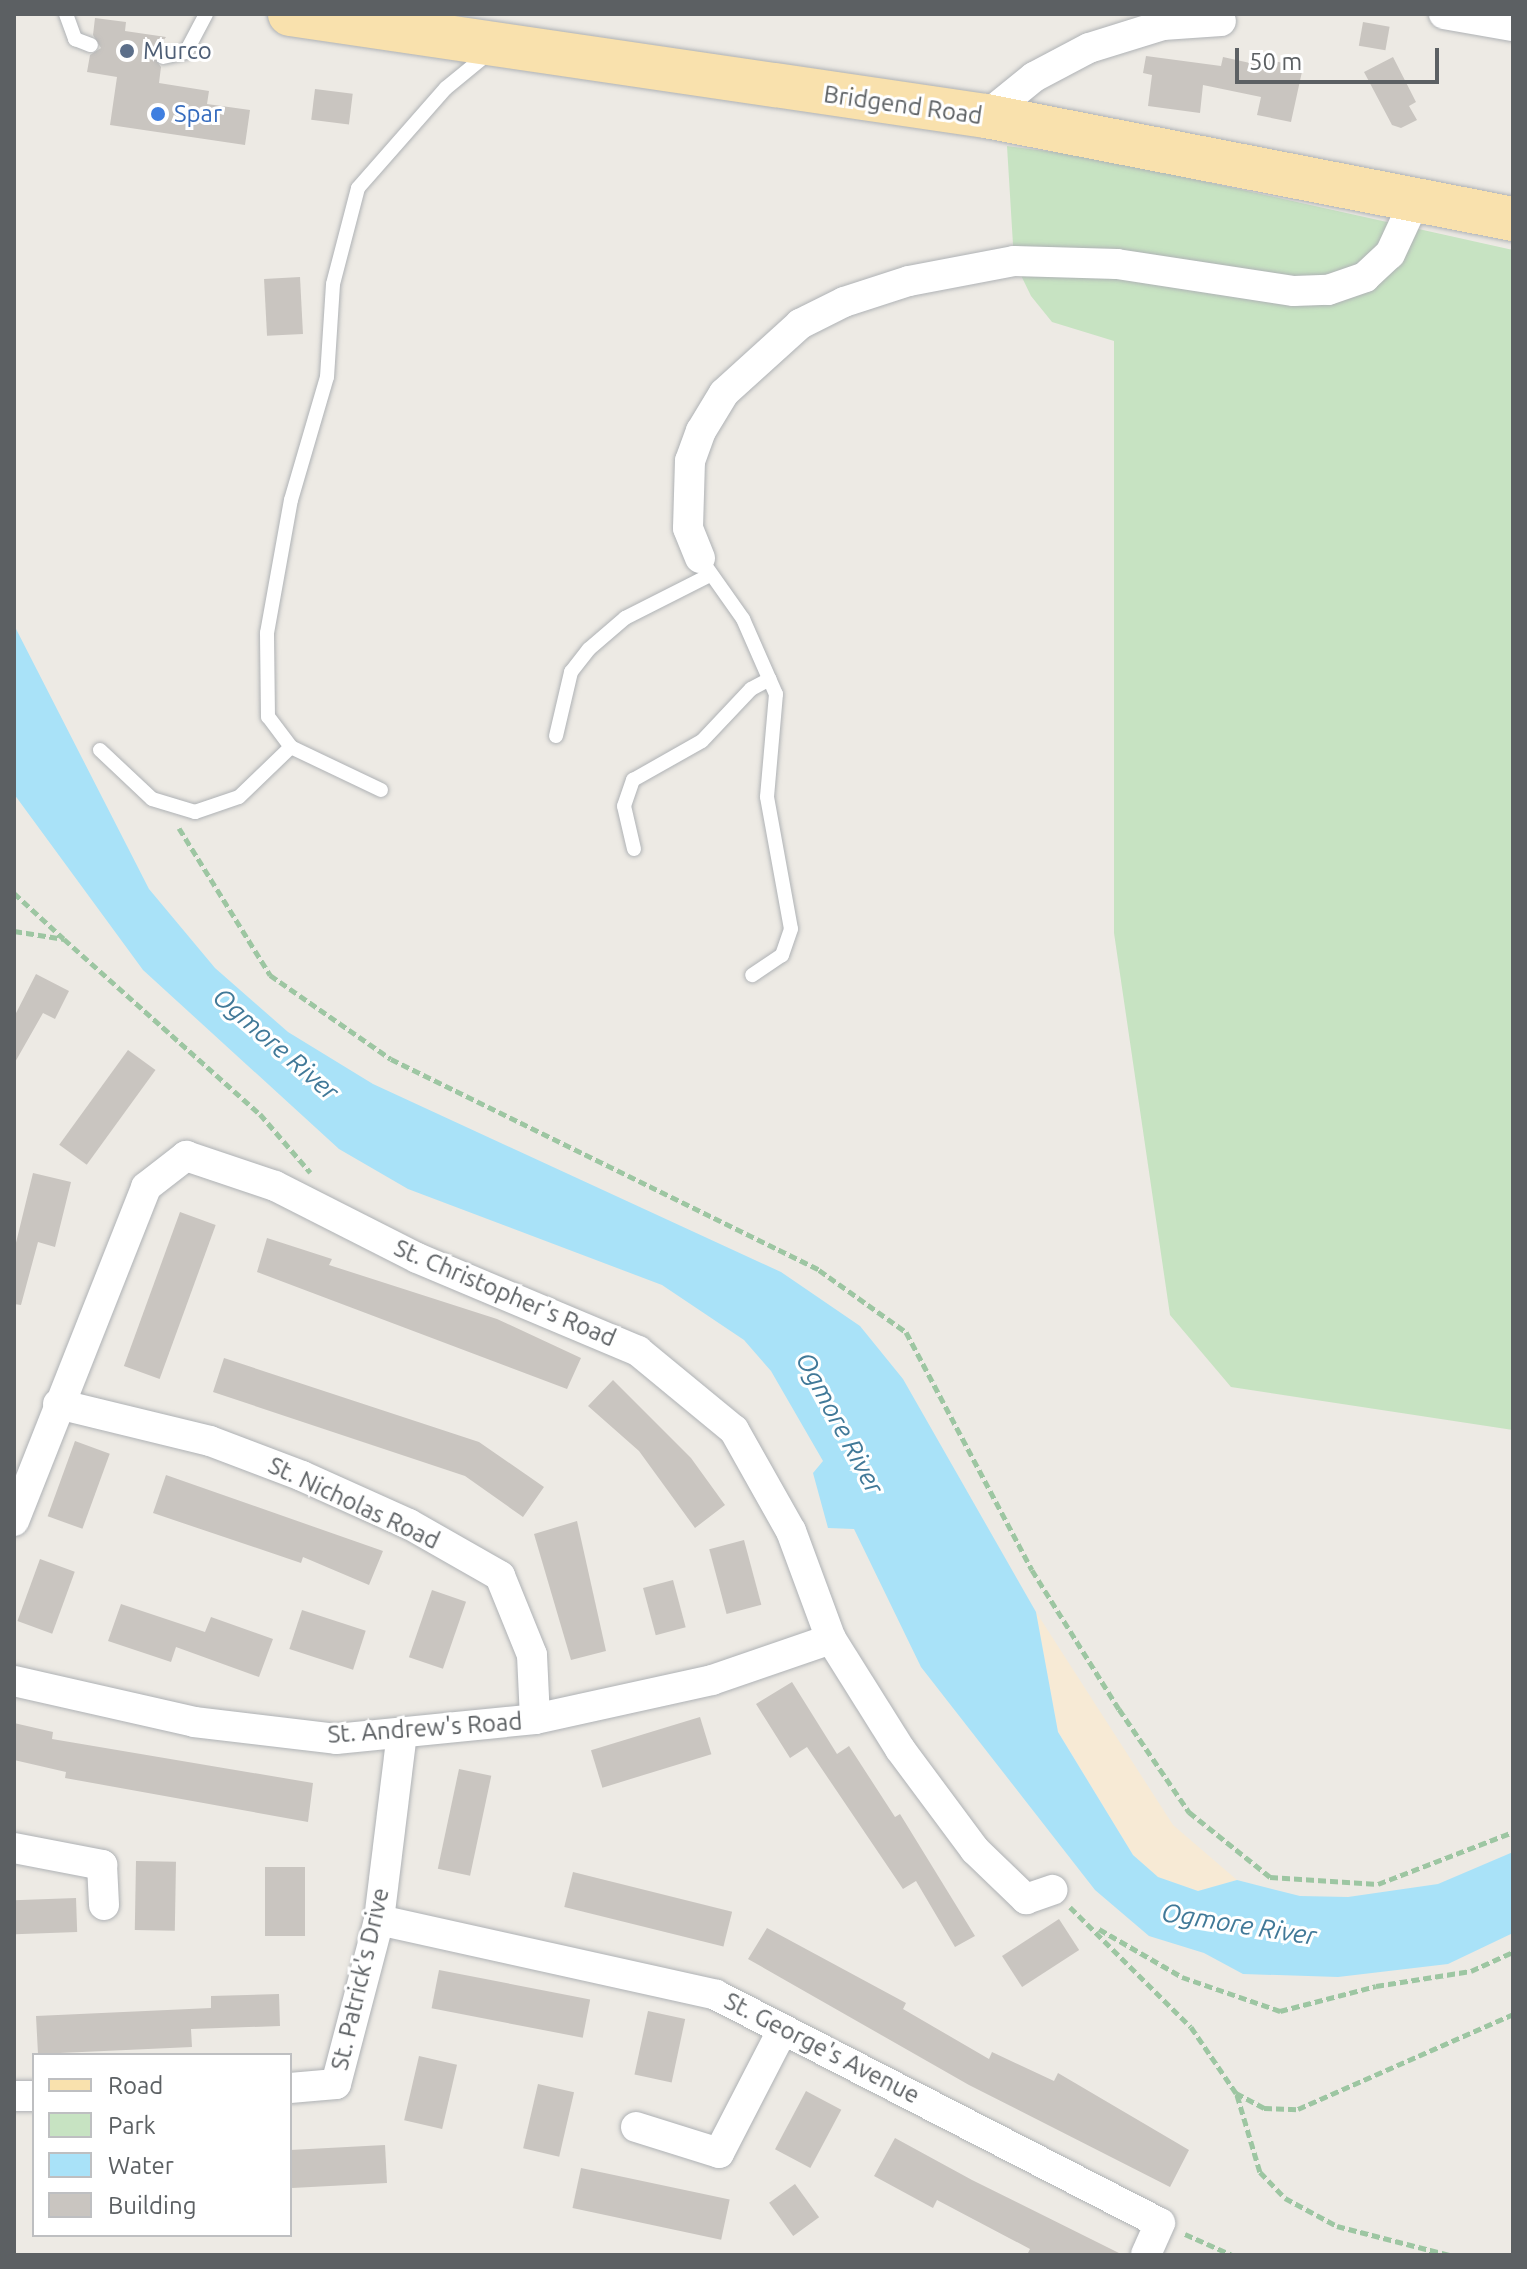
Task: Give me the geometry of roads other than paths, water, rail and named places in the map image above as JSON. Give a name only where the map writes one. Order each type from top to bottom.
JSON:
[{"type":"main road","name":"Bridgend Road","points":[[290,14],[496,48],[986,116],[1513,219]]},
{"type":"street","points":[[1444,14],[1513,26]]},
{"type":"street","points":[[986,116],[1061,61],[1148,21],[1221,21]]},
{"type":"street","points":[[704,567],[688,528],[690,461],[701,431],[724,393],[789,334],[844,302],[909,281],[1014,261],[1117,264],[1294,291],[1328,290],[1365,277],[1390,254],[1416,198]]},
{"type":"street","name":"St. Christopher's Road","points":[[14,1521],[146,1187],[186,1156],[275,1186],[417,1258],[638,1351],[734,1430],[791,1531],[831,1639],[900,1749],[975,1850],[1026,1899],[1052,1890]]},
{"type":"street","name":"St. Nicholas Road","points":[[58,1404],[210,1441],[276,1466],[409,1524],[500,1576],[532,1655],[535,1719]]},
{"type":"street","name":"St. Andrew's Road","points":[[14,1681],[194,1722],[336,1739],[535,1719],[712,1680],[831,1639]]},
{"type":"street","name":"St. Patrick's Drive","points":[[292,2088],[336,2084],[379,1920],[402,1734]]},
{"type":"street","points":[[14,1848],[102,1865],[104,1905]]},
{"type":"street","name":"St. George's Avenue","points":[[379,1920],[716,1995],[781,2033],[953,2113],[1160,2223],[1146,2255]]},
{"type":"street","points":[[636,2127],[719,2153],[781,2033]]},
{"type":"lane","points":[[66,14],[75,39],[91,45]]},
{"type":"lane","points":[[163,57],[186,52],[206,14]]},
{"type":"lane","points":[[381,790],[291,747],[268,717],[267,633],[291,500],[327,377],[333,284],[358,188],[446,88],[496,48]]},
{"type":"lane","points":[[556,736],[571,672],[589,649],[625,618],[704,567],[743,619],[770,679],[778,715],[767,797],[791,929],[782,955],[752,975]]},
{"type":"lane","points":[[634,849],[624,806],[633,780],[702,741],[751,689],[770,679]]},
{"type":"lane","points":[[100,750],[165,806],[195,812],[226,805],[291,747]]},
{"type":"water","name":"Ogmore River","points":[[14,625],[149,889],[215,968],[288,1032],[373,1084],[781,1272],[860,1326],[903,1379],[1036,1612],[1058,1732],[1133,1855],[1158,1877],[1198,1891],[1237,1880],[1300,1896],[1348,1897],[1438,1884],[1513,1852],[1513,1933],[1448,1964],[1338,1977],[1243,1974],[1204,1953],[1149,1936],[1095,1890],[921,1667],[854,1529],[828,1528],[813,1473],[823,1461],[771,1371],[744,1340],[662,1285],[408,1189],[339,1149],[143,970],[14,794]]},
{"type":"place","name":"Murco","points":[[127,51]]},
{"type":"place","name":"Spar","points":[[158,114]]}]
